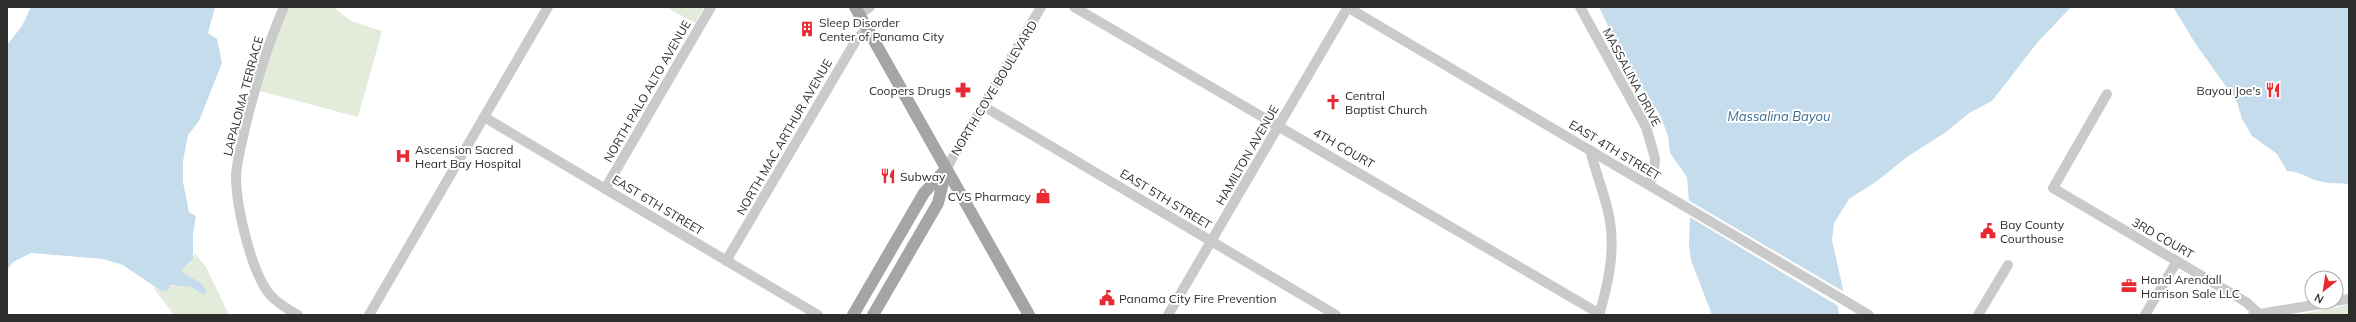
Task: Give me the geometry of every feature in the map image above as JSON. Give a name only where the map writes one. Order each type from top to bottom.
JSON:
[{"type":"main road","points":[[857,10],[1029,315]]},
{"type":"main road","name":"NORTH COVE BOULEVARD","points":[[852,315],[924,193],[946,168]]},
{"type":"main road","name":"NORTH COVE BOULEVARD","points":[[873,315],[938,203],[946,168]]},
{"type":"street","name":"LAPALOMA TERRACE","points":[[284,7],[268,47],[258,80],[238,157],[236,175],[241,219],[250,252],[264,285],[279,303],[298,315]]},
{"type":"street","points":[[368,315],[548,7]]},
{"type":"street","name":"NORTH PALO ALTO AVENUE","points":[[605,189],[711,7]]},
{"type":"street","points":[[857,10],[870,7]]},
{"type":"street","name":"NORTH COVE BOULEVARD","points":[[946,168],[1042,7]]},
{"type":"street","name":"4TH COURT","points":[[1074,7],[1279,125],[1600,314]]},
{"type":"street","name":"HAMILTON AVENUE","points":[[1168,315],[1347,7]]},
{"type":"street","name":"EAST 4TH STREET","points":[[1347,7],[1869,315]]},
{"type":"street","name":"MASSALINA DRIVE","points":[[1580,7],[1646,127],[1655,158],[1654,173],[1649,185]]},
{"type":"street","name":"NORTH MAC ARTHUR AVENUE","points":[[726,261],[858,36],[868,30]]},
{"type":"street","name":"3RD COURT","points":[[2108,94],[2053,188],[2246,302],[2257,314]]},
{"type":"street","name":"EAST 5TH STREET","points":[[983,106],[1336,315]]},
{"type":"street","name":"EAST 6TH STREET","points":[[484,117],[818,315]]},
{"type":"street","points":[[1590,150],[1607,209],[1611,236],[1610,269],[1600,314]]},
{"type":"street","points":[[2145,315],[2176,260]]},
{"type":"street","points":[[1978,315],[2008,265]]},
{"type":"street","points":[[2257,314],[2304,307]]},
{"type":"green space","points":[[288,7],[333,7],[351,21],[382,31],[358,117],[260,91],[267,62]]},
{"type":"green space","points":[[666,7],[704,7],[695,23]]},
{"type":"green space","points":[[195,253],[206,267],[229,315],[174,315],[153,287],[161,291],[175,285],[180,285],[190,287],[199,292],[201,283],[181,271],[191,262]]},
{"type":"green space","points":[[2349,305],[2349,315],[2296,315],[2322,310],[2344,310],[2344,306]]},
{"type":"water","points":[[31,7],[215,7],[208,33],[217,39],[222,63],[199,121],[188,135],[183,161],[183,182],[189,212],[196,216],[193,234],[193,259],[181,271],[201,283],[206,291],[204,295],[191,287],[171,285],[168,290],[161,291],[123,265],[103,259],[31,253],[13,262],[7,270],[7,45],[22,26]]},
{"type":"water","name":"Massalina Bayou","points":[[1599,7],[2071,7],[2037,43],[1992,101],[1969,113],[1946,132],[1907,157],[1877,181],[1849,199],[1834,223],[1832,240],[1844,294],[1838,307],[1839,315],[1712,315],[1691,260],[1689,245],[1690,216],[1687,177],[1670,153],[1668,136],[1660,115],[1623,57]]},
{"type":"water","points":[[2173,7],[2349,7],[2349,184],[2323,182],[2297,172],[2287,171],[2277,154],[2252,136],[2242,119],[2237,102],[2195,43]]},
{"type":"pier","points":[[1688,200],[1846,293],[1840,307],[1688,216]]},
{"type":"place","name":"Sleep Disorder Center of Panama City","points":[[807,29]]},
{"type":"place","name":"Coopers Drugs","points":[[963,90]]},
{"type":"place","name":"Bayou Joe's","points":[[2273,90]]},
{"type":"place","name":"Central Baptist Church","points":[[1333,102]]},
{"type":"place","name":"Ascension Sacred Heart Bay Hospital","points":[[403,156]]},
{"type":"place","name":"Subway","points":[[888,176]]},
{"type":"place","name":"CVS Pharmacy","points":[[1043,196]]},
{"type":"place","name":"Bay County Courthouse","points":[[1988,231]]},
{"type":"place","name":"Hand Arendall Harrison Sale LLC","points":[[2129,286]]},
{"type":"place","name":"Panama City Fire Prevention","points":[[1107,298]]}]
